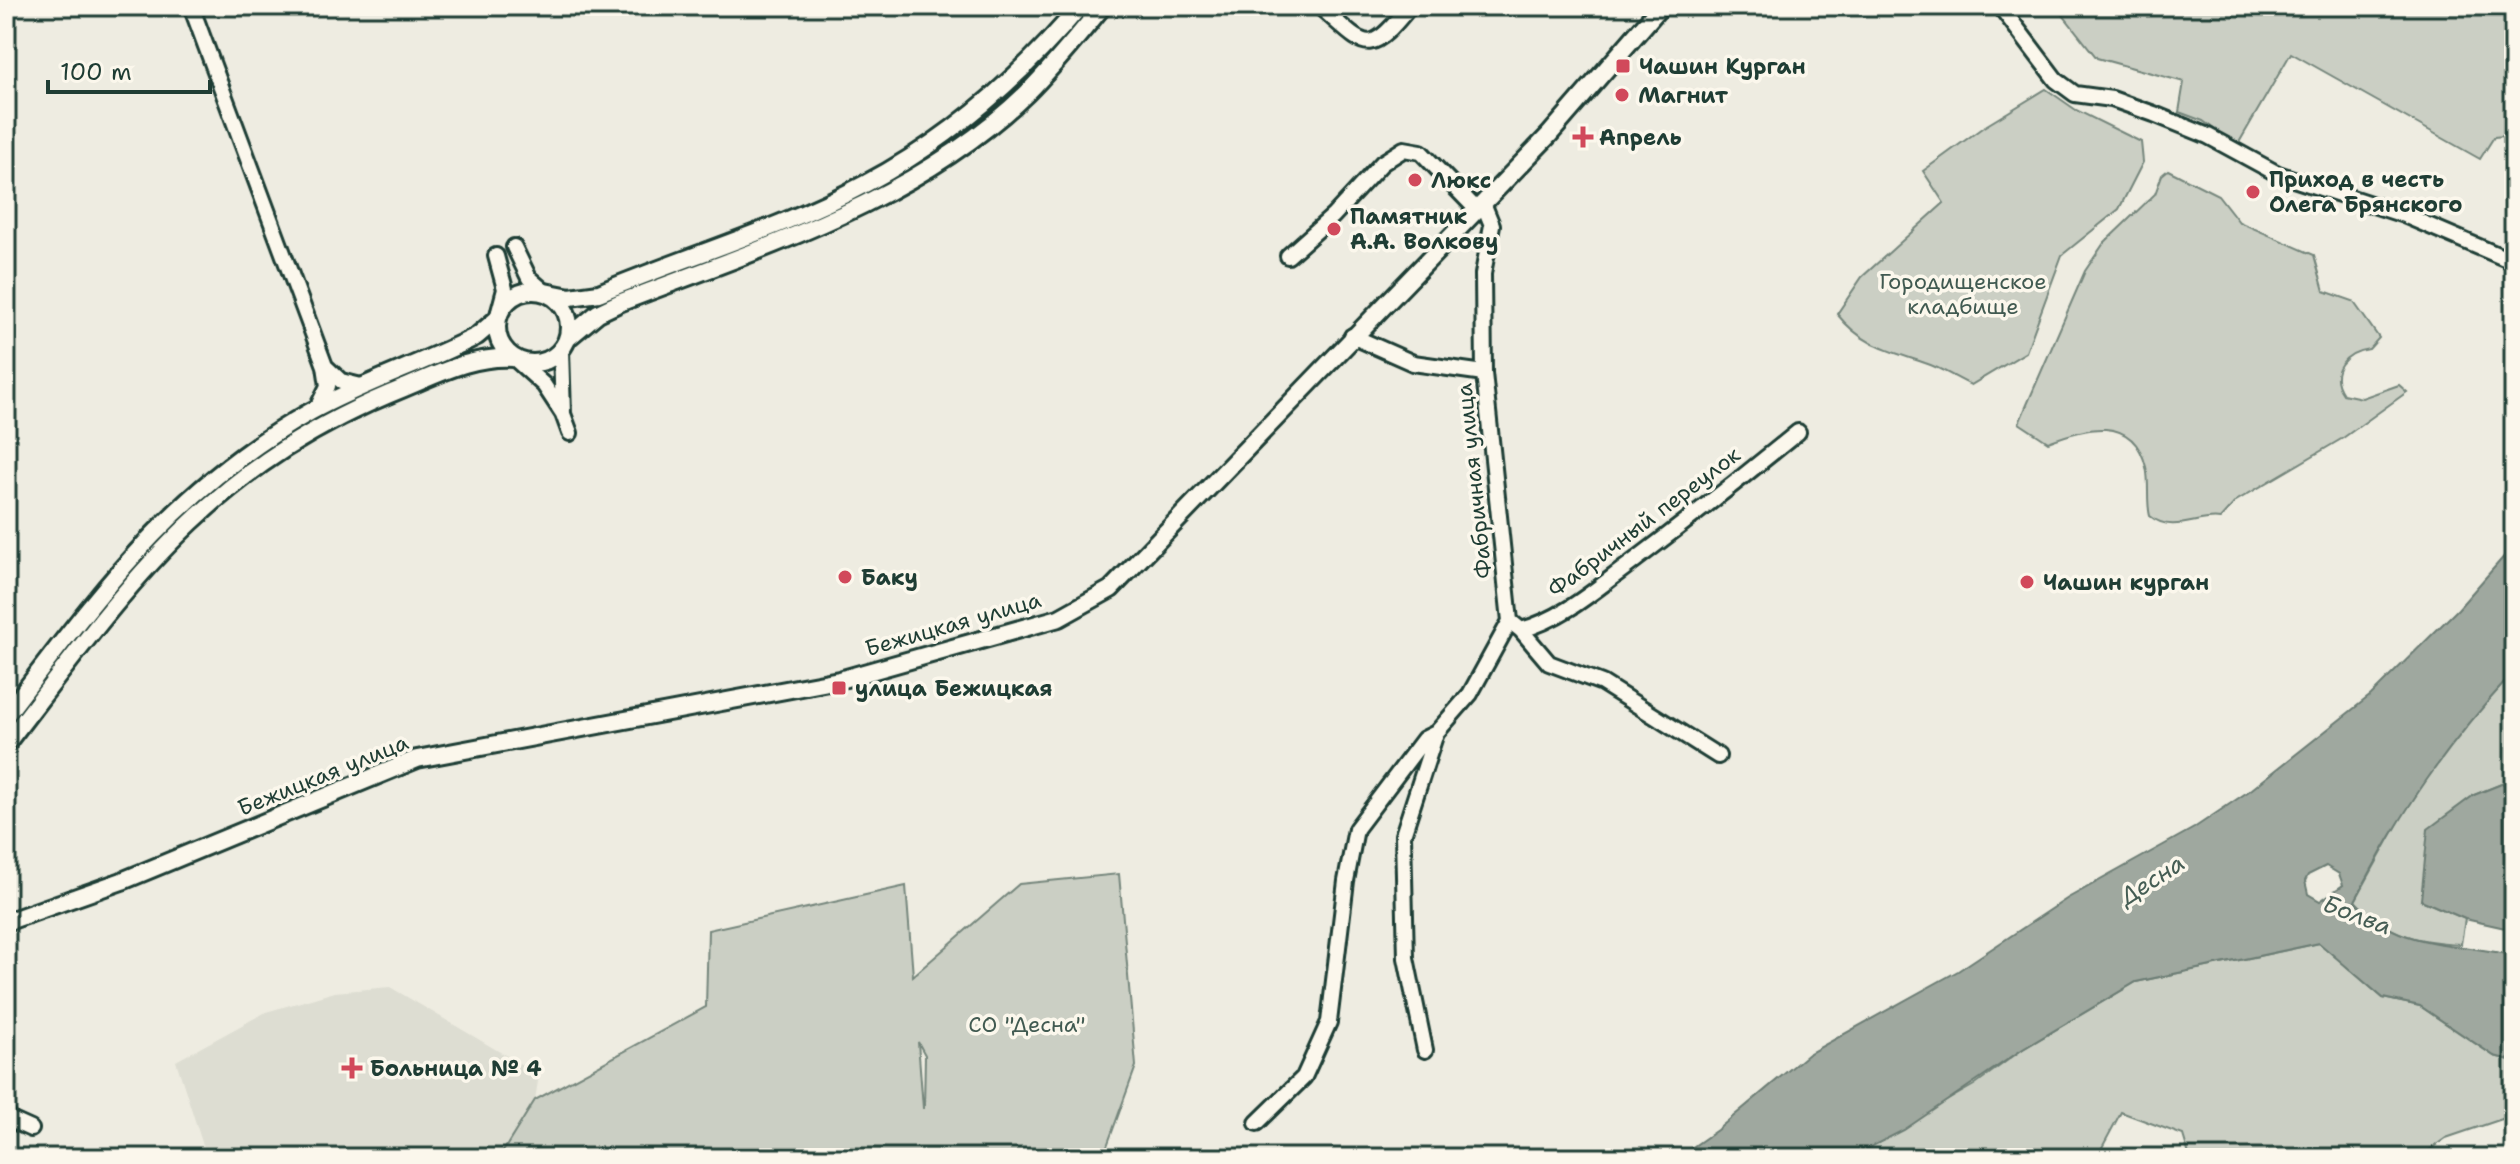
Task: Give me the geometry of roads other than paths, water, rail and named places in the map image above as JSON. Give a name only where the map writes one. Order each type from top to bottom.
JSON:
[{"type":"main road","points":[[6,715],[109,582],[162,522],[239,458],[317,408],[459,345],[497,319],[510,298],[533,290],[570,297],[599,293],[788,219],[863,186],[934,144],[974,114],[1042,50],[1080,6]]},
{"type":"main road","points":[[6,744],[140,571],[198,513],[249,471],[357,406],[480,358],[544,362],[598,313],[796,235],[907,182],[986,128],[1026,94],[1103,6]]},
{"type":"main road","name":"Бежицкая улица","points":[[6,922],[122,881],[417,759],[839,680],[1059,618],[1111,589],[1570,113],[1661,6]]},
{"type":"main road","points":[[545,292],[563,305],[568,315],[565,344]]},
{"type":"main road","points":[[497,319],[499,341],[514,358]]},
{"type":"main road","points":[[6,910],[36,910]]},
{"type":"street","points":[[191,6],[325,366],[328,386],[317,408]]},
{"type":"street","points":[[1319,6],[1356,38],[1370,43],[1383,38],[1410,6]]},
{"type":"street","points":[[2000,6],[2056,80],[2075,94],[2112,99],[2154,114],[2208,136],[2278,174],[2404,215],[2514,262]]},
{"type":"street","points":[[1288,256],[1333,216],[1382,163],[1404,149],[1421,152],[1480,207]]},
{"type":"street","name":"Фабричная улица","points":[[1480,207],[1492,225],[1483,274],[1484,373],[1516,626]]},
{"type":"street","points":[[514,247],[529,278],[545,292]]},
{"type":"street","points":[[496,256],[505,289],[497,319]]},
{"type":"street","points":[[1352,336],[1413,363],[1484,373]]},
{"type":"street","points":[[563,414],[565,344]]},
{"type":"street","points":[[514,358],[544,385],[563,414],[570,433]]},
{"type":"street","points":[[325,366],[341,381],[361,386]]},
{"type":"street","name":"Фабричный переулок","points":[[1516,626],[1540,625],[1573,607],[1699,513],[1798,432]]},
{"type":"street","points":[[1257,1123],[1304,1077],[1329,1022],[1346,881],[1356,829],[1424,739],[1436,733],[1470,694],[1516,626],[1549,663],[1602,683],[1718,756]]},
{"type":"street","points":[[1425,1050],[1406,958],[1403,835],[1436,733]]},
{"type":"street","points":[[6,1113],[11,1120],[31,1129]]},
{"type":"water","points":[[2514,545],[2514,672],[2426,780],[2355,901],[2390,929],[2409,936],[2514,956],[2514,1061],[2494,1056],[2420,1006],[2383,998],[2319,943],[2136,982],[2023,1049],[1904,1130],[1851,1157],[1677,1158],[1717,1130],[1808,1054],[1958,971],[2068,898],[2194,828],[2252,789],[2371,695],[2458,609]],"holes":[[[2326,866],[2339,874],[2343,885],[2320,901],[2308,894],[2305,881],[2308,875]]]},
{"type":"water","points":[[2514,779],[2514,930],[2465,919],[2421,900],[2428,829],[2474,795]]},
{"type":"place","name":"Чашин Курган","points":[[1623,66]]},
{"type":"place","name":"Магнит","points":[[1622,95]]},
{"type":"place","name":"Апрель","points":[[1583,137]]},
{"type":"place","name":"Люкс","points":[[1415,180]]},
{"type":"place","name":"Приход в честь Олега Брянского","points":[[2253,192]]},
{"type":"place","name":"Памятник А.А. Волкову","points":[[1334,229]]},
{"type":"place","name":"Баку","points":[[845,577]]},
{"type":"place","name":"Чашин курган","points":[[2027,582]]},
{"type":"place","name":"улица Бежицкая","points":[[839,688]]},
{"type":"place","name":"Больница № 4","points":[[352,1068]]},
{"type":"park label","name":"Городищенское кладбище","points":[[1963,294]]},
{"type":"park label","name":"СО \"Десна\"","points":[[1027,1024]]},
{"type":"water label","name":"Десна","points":[[2152,880]]},
{"type":"water label","name":"Болва","points":[[2357,915]]}]
